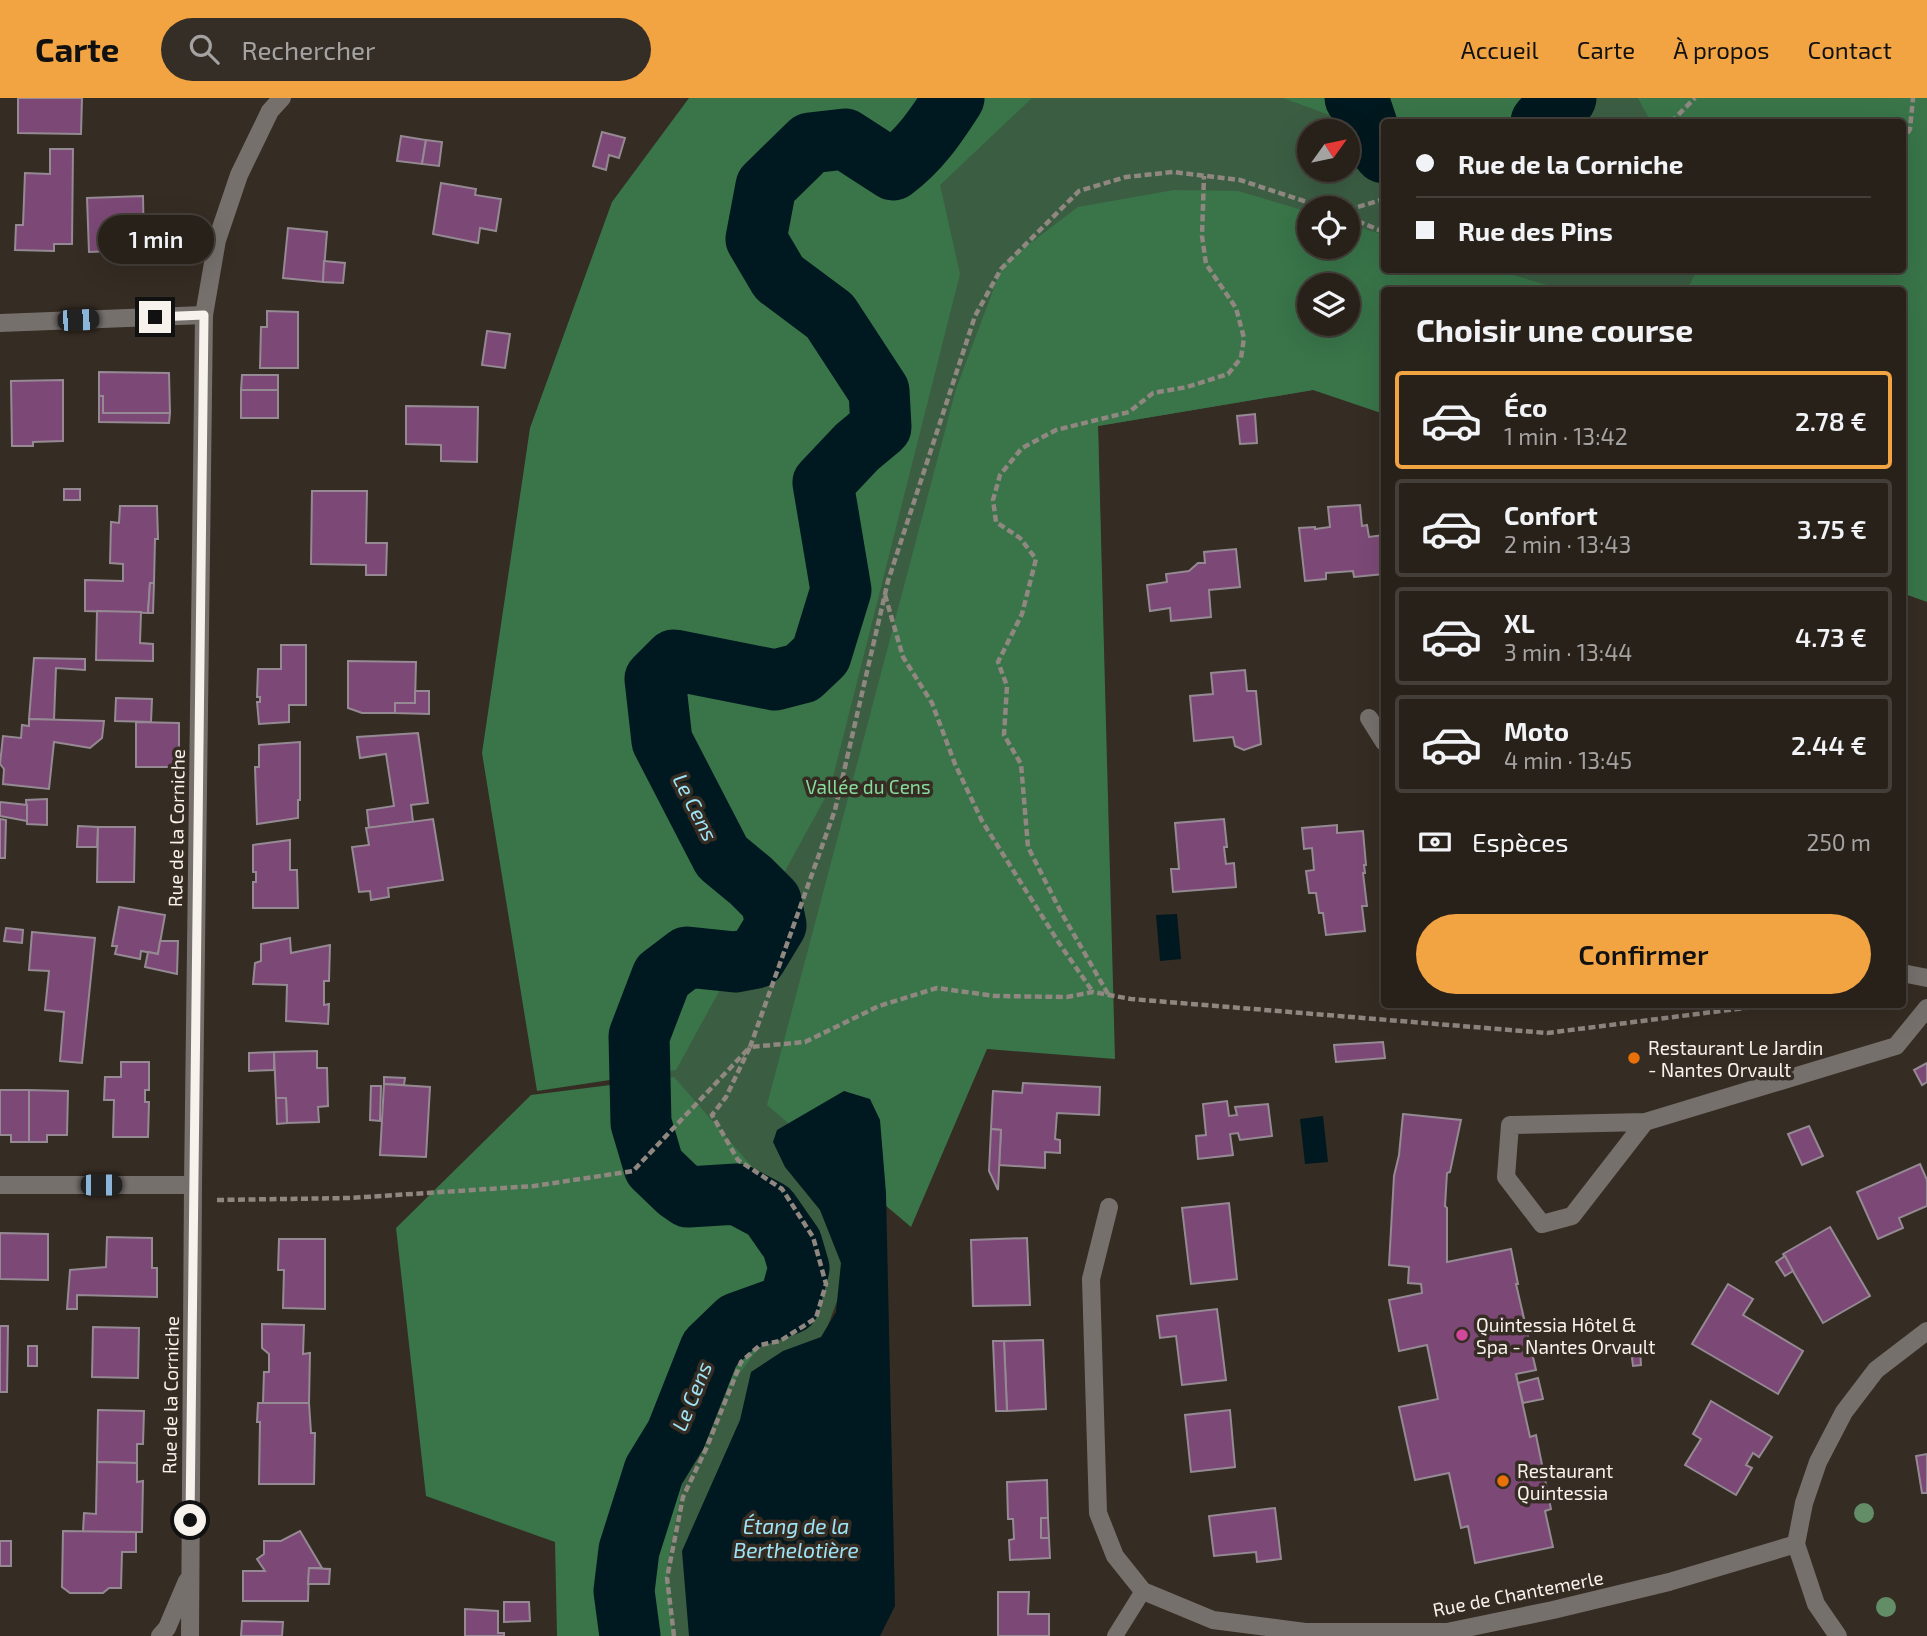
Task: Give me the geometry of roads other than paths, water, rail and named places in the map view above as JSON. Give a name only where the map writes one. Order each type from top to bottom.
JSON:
[{"type":"street","name":"Rue de la Corniche","points":[[191,1636],[193,1185],[204,315],[217,240],[239,175],[270,111],[282,98]]},
{"type":"street","points":[[0,323],[204,315]]},
{"type":"street","points":[[1369,718],[1381,737]]},
{"type":"street","points":[[1906,974],[1927,978]]},
{"type":"street","points":[[1645,1122],[1572,1216],[1542,1224],[1506,1177],[1510,1125],[1645,1122],[1896,1046],[1927,1008]]},
{"type":"street","points":[[0,1185],[193,1185]]},
{"type":"street","name":"Rue de Chantemerle","points":[[1109,1207],[1091,1279],[1098,1513],[1115,1556],[1143,1591],[1213,1620],[1305,1632],[1447,1632],[1566,1607],[1669,1581],[1796,1544]]},
{"type":"street","points":[[1838,1636],[1816,1604],[1796,1544],[1804,1503],[1818,1462],[1844,1412],[1877,1370],[1927,1331]]},
{"type":"street","name":"Rue de la Corniche","points":[[160,1636],[167,1628],[190,1575]]},
{"type":"lane","points":[[1115,1636],[1143,1591]]},
{"type":"water","points":[[1177,914],[1181,959],[1160,961],[1156,915]]},
{"type":"water","name":"Étang de la Berthelotière","points":[[844,1091],[870,1099],[880,1120],[886,1193],[895,1606],[880,1636],[689,1636],[682,1551],[740,1420],[751,1372],[783,1351],[821,1337],[836,1312],[841,1263],[820,1210],[785,1167],[773,1142],[777,1130]]},
{"type":"water","points":[[1323,1116],[1328,1162],[1305,1164],[1300,1119]]},
{"type":"waterway","name":"Le Cens","points":[[630,1636],[624,1591],[629,1550],[654,1471],[676,1435],[710,1349],[737,1323],[789,1304],[799,1268],[792,1244],[769,1211],[737,1194],[688,1197],[678,1190],[654,1167],[641,1123],[639,1036],[662,976],[687,957],[735,962],[756,958],[776,925],[771,901],[722,857],[662,741],[655,679],[674,660],[775,680],[802,673],[821,655],[841,590],[823,483],[857,447],[881,427],[879,391],[830,316],[779,278],[756,239],[766,186],[810,143],[845,139],[893,170],[919,146],[954,98]]},
{"type":"waterway","name":"Le Cens","points":[[1355,98],[1358,98],[1371,137],[1381,149]]},
{"type":"waterway","name":"Le Cens","points":[[1544,119],[1566,98]]},
{"type":"place","name":"Restaurant Le Jardin - Nantes Orvault","points":[[1634,1058]]},
{"type":"place","name":"Quintessia Hôtel & Spa - Nantes Orvault","points":[[1462,1335]]},
{"type":"place","name":"Restaurant Quintessia","points":[[1503,1481]]},
{"type":"park label","name":"Vallée du Cens","points":[[868,786]]}]
